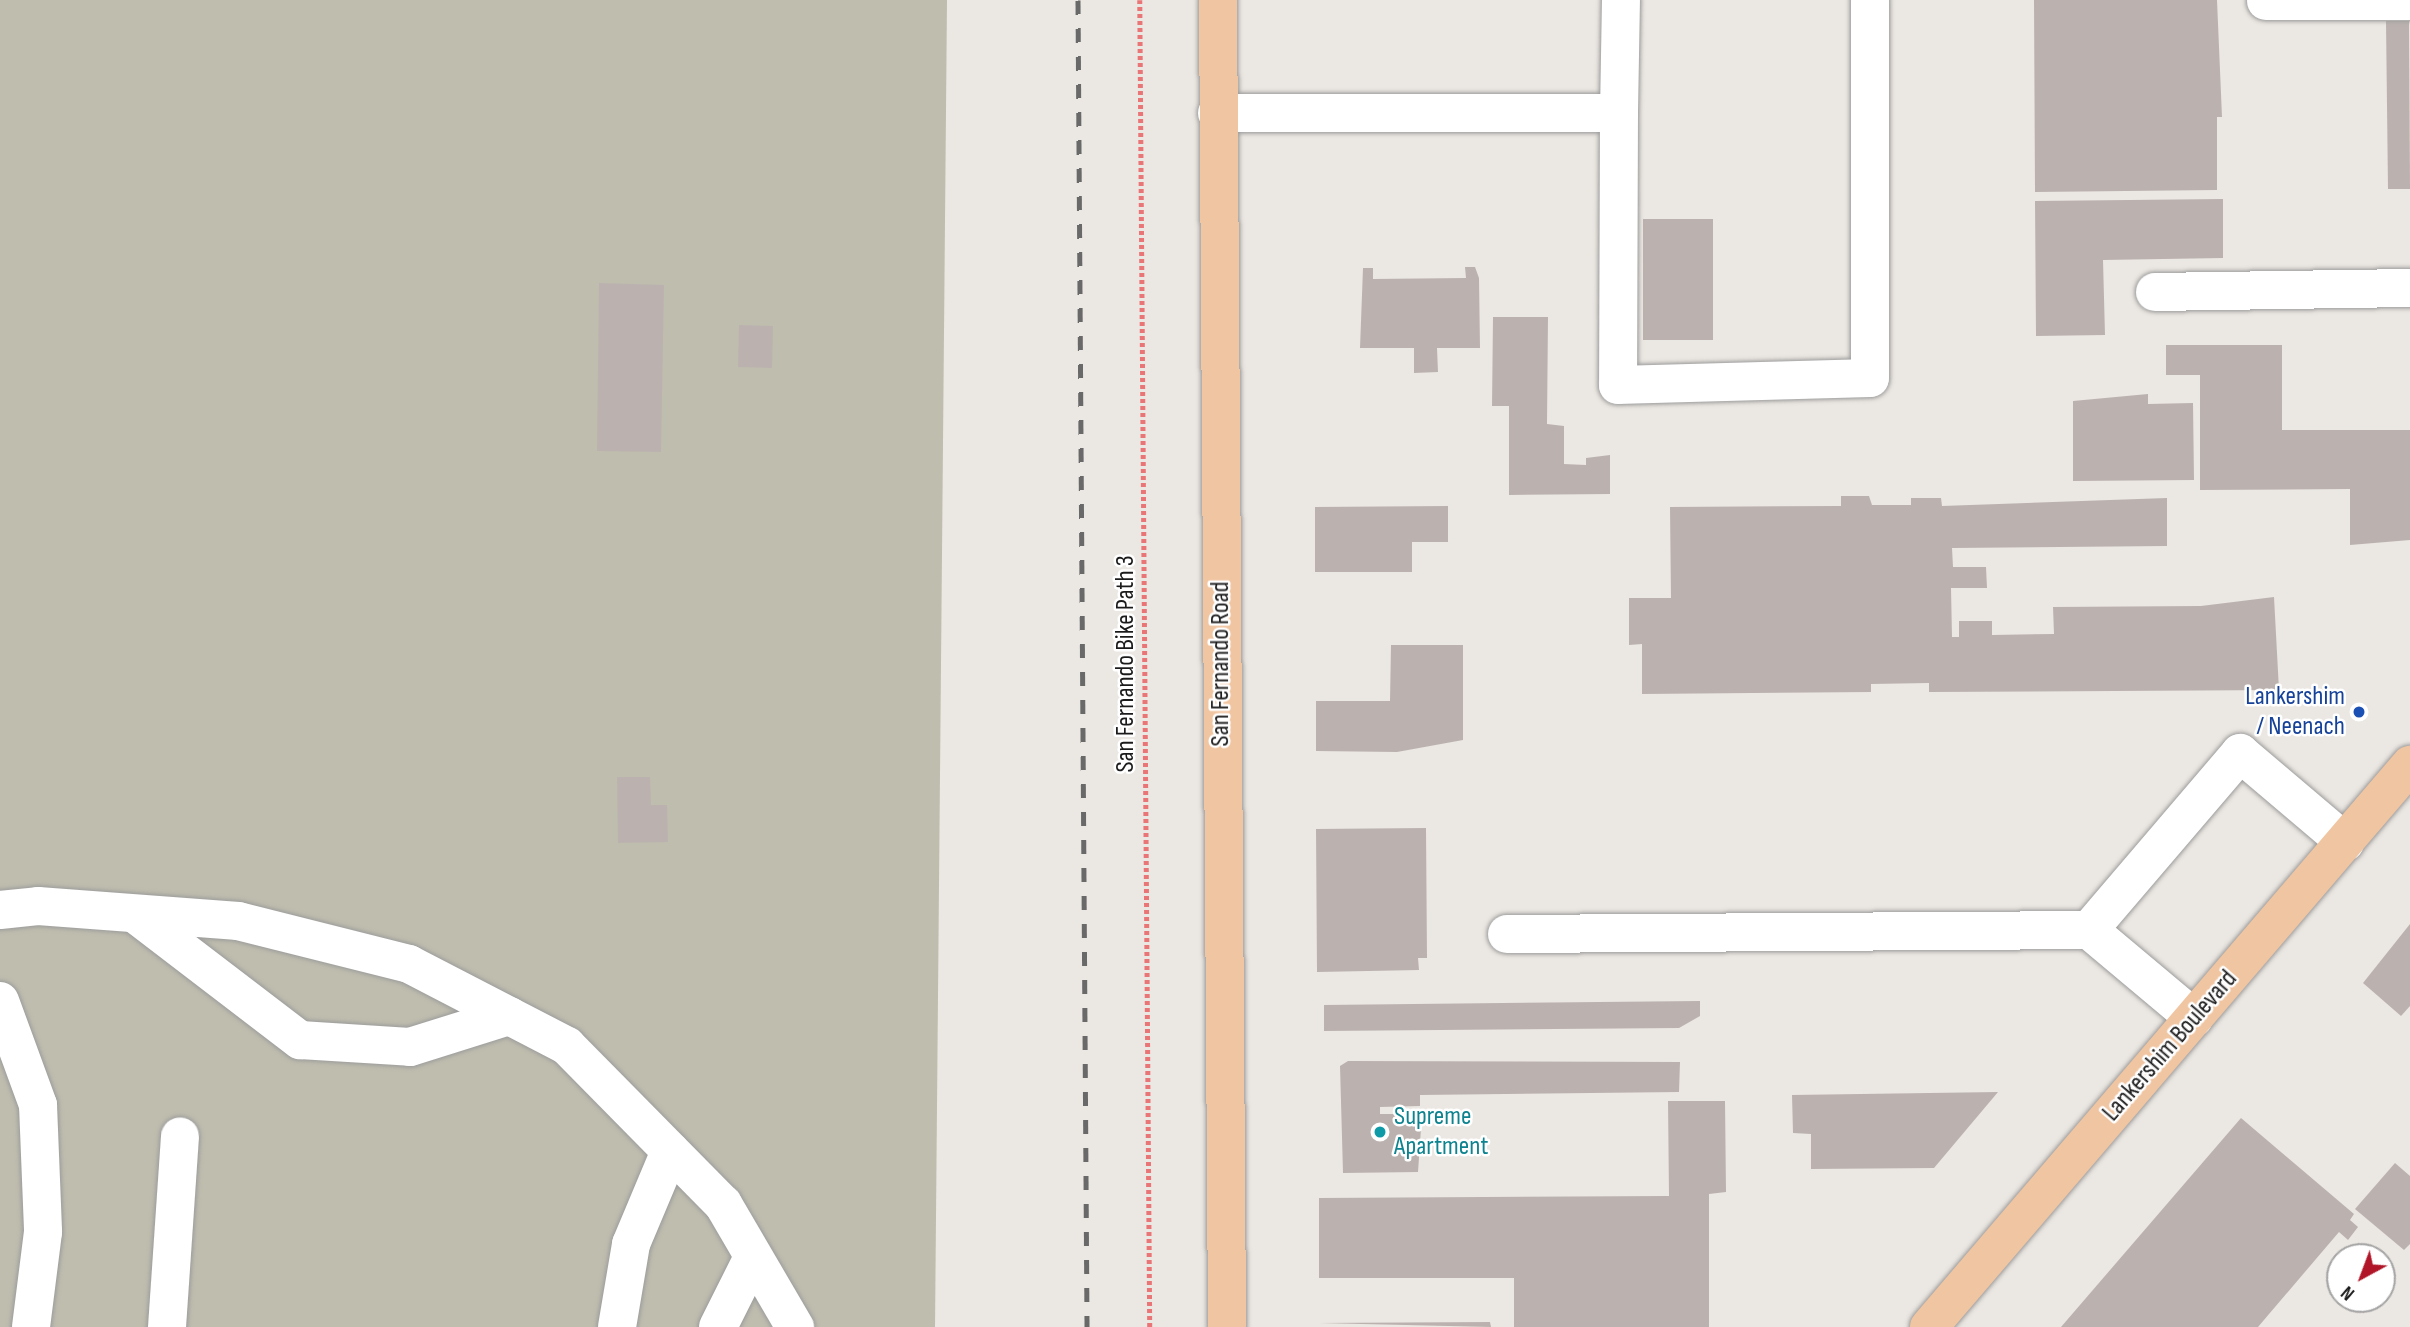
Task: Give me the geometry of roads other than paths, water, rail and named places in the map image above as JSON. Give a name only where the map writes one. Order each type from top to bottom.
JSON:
[{"type":"main road","name":"San Fernando Road","points":[[1218,0],[1227,1327]]},
{"type":"main road","name":"Lankershim Boulevard","points":[[1929,1327],[2410,765]]},
{"type":"lane","points":[[1621,0],[1618,385],[1870,378],[1870,0]]},
{"type":"lane","points":[[2266,1],[2410,1]]},
{"type":"lane","points":[[1217,113],[1619,113]]},
{"type":"lane","points":[[2155,292],[2410,288]]},
{"type":"lane","points":[[2089,930],[2240,753],[2345,842]]},
{"type":"lane","points":[[0,910],[135,914],[238,921],[409,964],[568,1046],[723,1204],[794,1327]]},
{"type":"lane","points":[[135,914],[300,1040],[410,1047],[509,1016]]},
{"type":"lane","points":[[1507,934],[2089,930],[2194,1018]]},
{"type":"lane","points":[[0,1001],[38,1104],[43,1232],[31,1327]]},
{"type":"lane","points":[[167,1327],[180,1136]]},
{"type":"lane","points":[[617,1327],[631,1244],[670,1151]]},
{"type":"lane","points":[[718,1327],[753,1257]]},
{"type":"railway","points":[[1078,0],[1087,1327]]},
{"type":"place","name":"Lankershim / Neenach","points":[[2359,712]]},
{"type":"place","name":"Supreme Apartment","points":[[1380,1132]]}]
